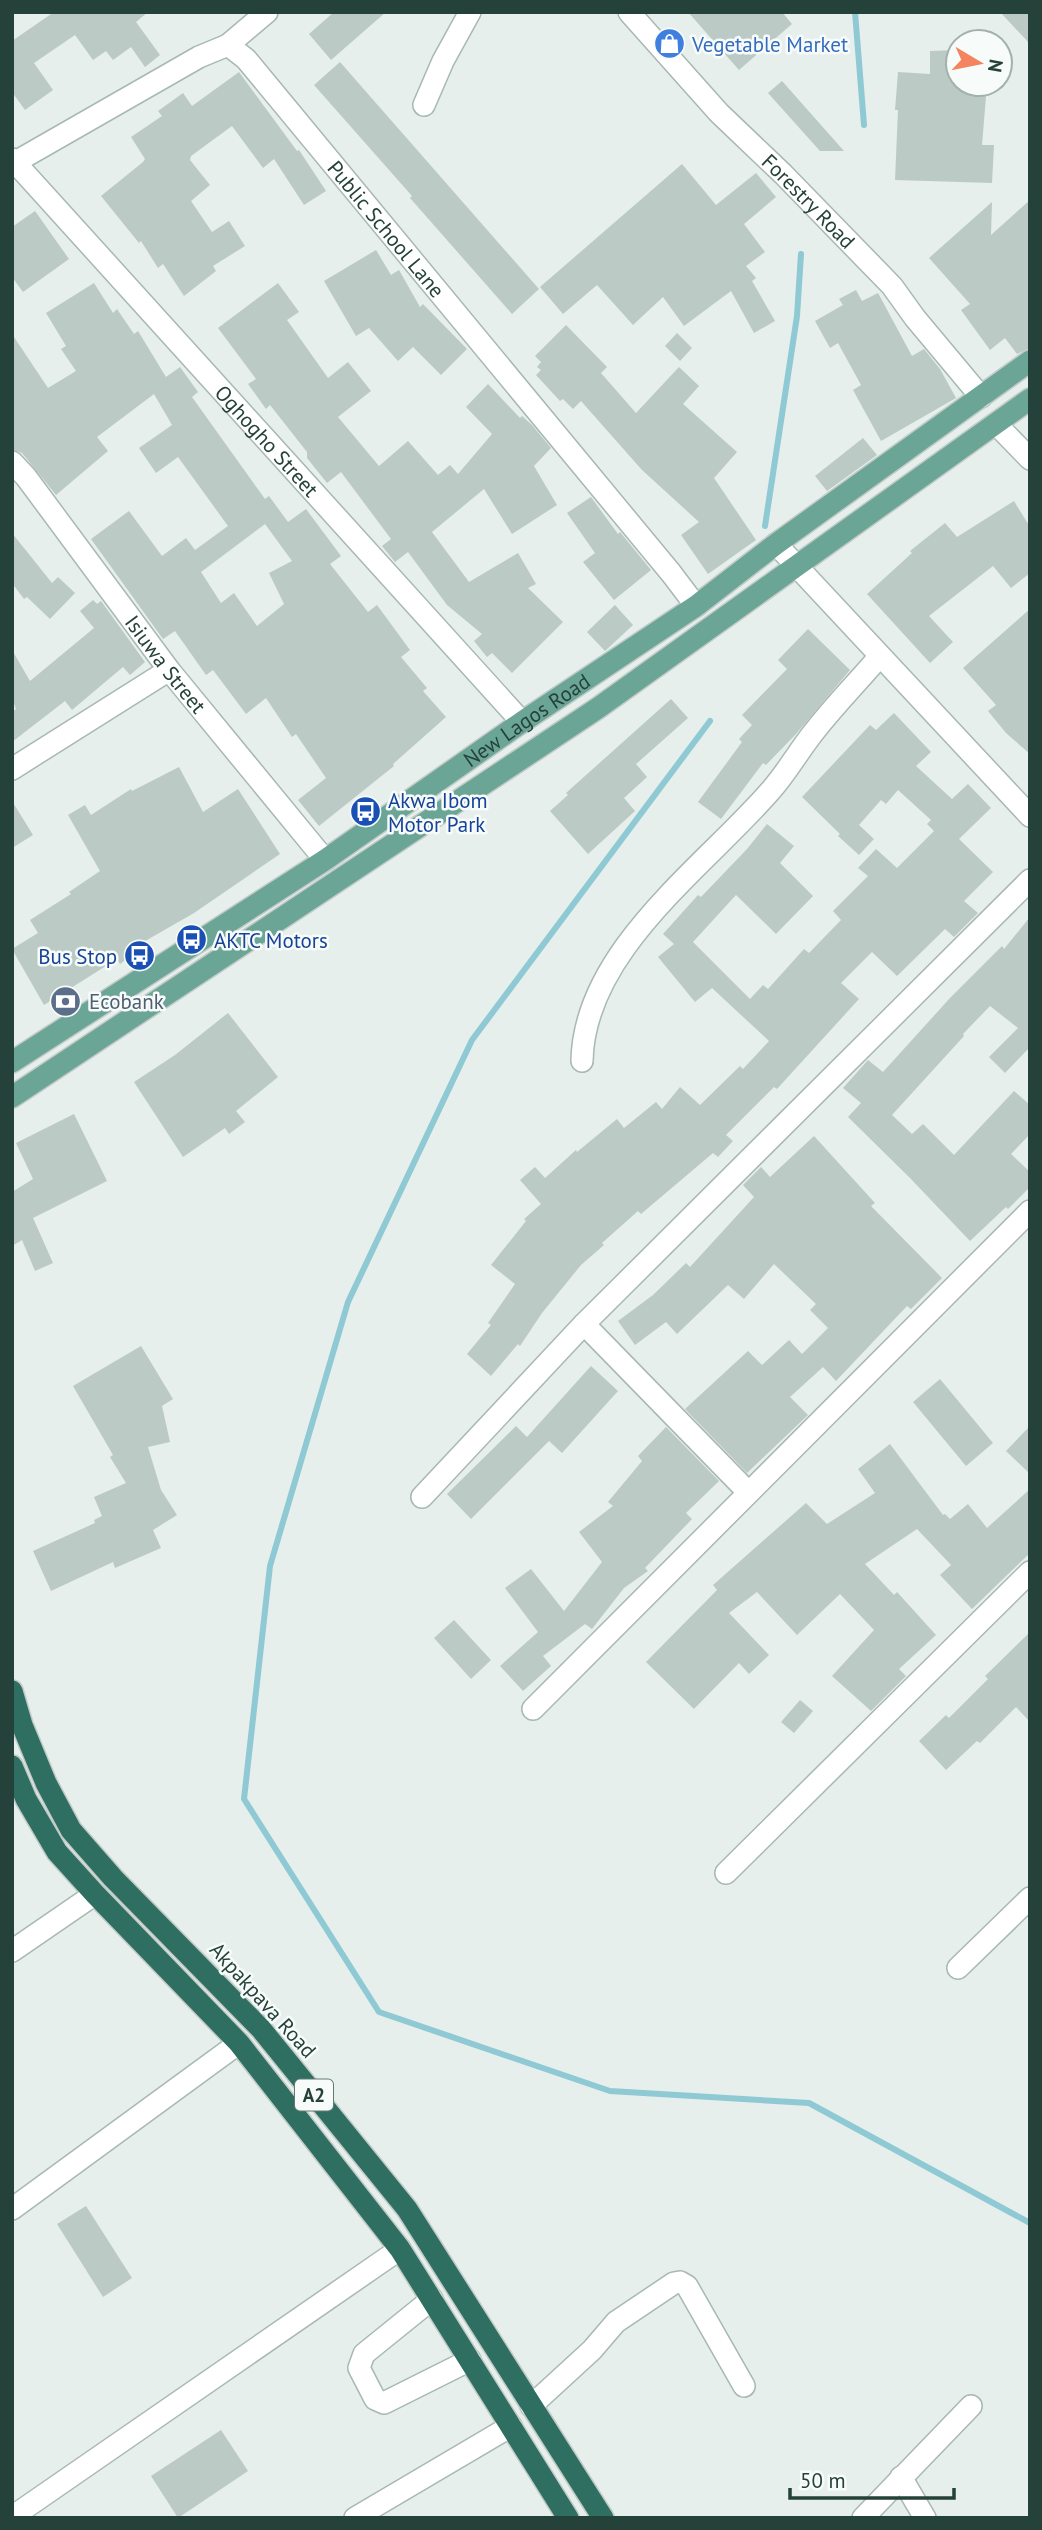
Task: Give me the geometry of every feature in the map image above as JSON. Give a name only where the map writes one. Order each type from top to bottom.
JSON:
[{"type":"highway","name":"Akpakpava Road","points":[[12,1691],[22,1725],[46,1783],[71,1830],[113,1878],[261,2029],[407,2209],[603,2518]]},
{"type":"highway","name":"A2","points":[[12,1766],[26,1799],[57,1852],[239,2043],[400,2249],[568,2518]]},
{"type":"main road","name":"New Lagos Road","points":[[12,1062],[325,860],[522,722],[695,606],[776,544],[1030,361]]},
{"type":"main road","name":"New Lagos Road","points":[[12,1097],[598,708],[1030,399]]},
{"type":"street","points":[[13,162],[199,57],[228,45],[267,12]]},
{"type":"street","points":[[424,105],[443,61],[470,12]]},
{"type":"street","name":"Forestry Road","points":[[629,12],[719,113],[783,174],[892,286],[981,397]]},
{"type":"street","name":"Public School Lane","points":[[228,45],[246,59],[671,573],[695,606]]},
{"type":"street","name":"Oghogho Street","points":[[13,162],[522,722]]},
{"type":"street","points":[[996,424],[1030,459]]},
{"type":"street","name":"Isiuwa Street","points":[[17,474],[169,670],[325,860]]},
{"type":"street","points":[[776,544],[1030,816]]},
{"type":"street","points":[[582,1061],[585,1030],[593,1005],[611,970],[635,935],[692,871],[774,787],[810,737],[879,657]]},
{"type":"street","points":[[12,769],[169,670]]},
{"type":"street","points":[[422,1497],[584,1324],[1030,880]]},
{"type":"street","points":[[533,1709],[1030,1211]]},
{"type":"street","points":[[584,1324],[748,1492]]},
{"type":"street","points":[[726,1873],[1030,1572]]},
{"type":"street","points":[[12,1951],[95,1894]]},
{"type":"street","points":[[958,1968],[1030,1898]]},
{"type":"street","points":[[12,2209],[239,2043]]},
{"type":"street","points":[[12,2517],[400,2249]]},
{"type":"street","points":[[531,2406],[592,2350],[602,2335],[616,2322],[674,2283],[680,2282],[687,2287],[744,2386]]},
{"type":"street","points":[[432,2299],[364,2354],[359,2368],[375,2399],[384,2403],[470,2360]]},
{"type":"street","points":[[863,2518],[971,2406]]},
{"type":"street","points":[[355,2518],[511,2426]]},
{"type":"street","points":[[901,2477],[925,2518]]},
{"type":"building","points":[[54,12],[148,12],[136,22],[160,55],[145,67],[131,47],[113,60],[106,51],[93,60],[75,35],[34,63],[53,90],[25,110],[12,92],[12,41]]},
{"type":"building","points":[[334,12],[386,12],[331,60],[309,34]]},
{"type":"building","points":[[688,12],[782,12],[792,24],[739,70]]},
{"type":"building","points":[[1000,12],[1030,12],[1030,44]]},
{"type":"building","points":[[944,50],[944,98],[986,98],[982,145],[994,145],[992,183],[895,180],[898,72],[930,74],[930,51]]},
{"type":"building","points":[[340,62],[539,289],[512,314],[314,85]]},
{"type":"building","points":[[239,72],[297,151],[299,150],[326,191],[304,205],[274,159],[263,168],[232,126],[191,156],[190,160],[210,185],[191,201],[212,232],[229,221],[245,246],[213,266],[216,271],[184,296],[163,264],[158,268],[141,241],[139,243],[101,196],[143,162],[145,159],[131,137],[162,116],[158,111],[183,93],[192,106]]},
{"type":"building","points":[[782,81],[844,151],[820,151],[768,93]]},
{"type":"building","points":[[682,164],[716,205],[756,173],[776,197],[744,224],[765,252],[746,266],[756,278],[752,281],[775,321],[754,333],[731,291],[684,326],[663,297],[633,325],[597,285],[563,314],[540,287]]},
{"type":"building","points":[[1030,200],[1030,348],[1017,354],[1005,338],[990,350],[961,310],[970,304],[929,258],[992,202],[991,235]]},
{"type":"building","points":[[35,211],[69,259],[23,292],[12,277],[12,227]]},
{"type":"building","points":[[376,250],[391,275],[399,270],[420,307],[423,304],[467,349],[441,375],[413,347],[398,361],[369,328],[356,336],[324,281]]},
{"type":"building","points":[[94,283],[113,313],[117,309],[134,334],[138,331],[166,377],[180,367],[198,392],[192,397],[265,499],[269,496],[288,522],[306,509],[341,556],[330,564],[368,612],[377,605],[410,650],[401,657],[427,688],[423,691],[446,717],[393,764],[394,766],[319,826],[298,800],[326,778],[296,734],[292,737],[266,698],[246,714],[213,670],[206,675],[175,631],[163,639],[91,539],[129,511],[162,556],[186,538],[195,550],[228,526],[178,457],[156,473],[139,448],[172,425],[154,394],[97,437],[108,451],[56,495],[22,453],[12,449],[12,334],[48,388],[76,371],[61,349],[66,346],[46,313]],"holes":[[[265,524],[292,561],[269,573],[284,604],[257,626],[234,593],[221,603],[201,572]]]},
{"type":"building","points":[[278,283],[299,312],[287,320],[328,378],[348,362],[371,391],[338,417],[379,466],[408,441],[438,475],[450,465],[458,474],[492,434],[466,407],[488,384],[520,418],[522,416],[532,425],[551,448],[534,466],[557,505],[512,534],[484,489],[432,532],[469,582],[518,553],[536,584],[528,588],[563,622],[512,673],[492,653],[487,657],[474,641],[482,634],[447,605],[408,552],[395,562],[382,546],[391,539],[341,472],[327,483],[307,458],[307,452],[270,405],[266,409],[248,384],[256,379],[218,328]]},
{"type":"building","points":[[856,290],[862,301],[878,293],[912,356],[924,349],[940,369],[956,398],[881,441],[853,390],[861,385],[838,343],[830,348],[815,321],[843,305],[839,299]]},
{"type":"building","points":[[566,325],[607,367],[601,373],[636,413],[679,367],[699,386],[683,404],[737,452],[714,478],[756,540],[708,574],[681,535],[699,522],[642,470],[581,401],[573,409],[563,399],[560,401],[536,375],[541,370],[537,367],[541,362],[535,356]]},
{"type":"building","points":[[677,333],[692,348],[680,361],[665,346]]},
{"type":"building","points":[[863,438],[877,455],[827,491],[815,476]]},
{"type":"building","points":[[591,497],[618,534],[620,532],[651,570],[614,600],[583,562],[595,553],[567,513]]},
{"type":"building","points":[[1014,501],[1030,527],[1030,573],[1011,588],[993,566],[929,616],[953,642],[930,663],[867,594],[912,553],[910,551],[945,523],[957,537]]},
{"type":"building","points":[[12,533],[52,583],[58,577],[75,593],[50,619],[27,597],[24,599],[12,583]]},
{"type":"building","points":[[93,600],[97,604],[101,601],[145,662],[130,675],[123,667],[72,710],[65,701],[12,742],[12,712],[16,709],[12,698],[12,650],[30,681],[94,628],[80,611]]},
{"type":"building","points":[[615,605],[633,625],[605,651],[587,632]]},
{"type":"building","points":[[1030,609],[1030,754],[1006,733],[988,711],[996,705],[963,668]]},
{"type":"building","points":[[808,629],[850,670],[796,734],[766,765],[763,763],[721,819],[698,802],[742,742],[739,739],[752,725],[742,715],[787,669],[778,660]]},
{"type":"building","points":[[671,699],[688,718],[636,764],[647,777],[624,798],[635,811],[588,854],[550,811],[568,795],[566,793]]},
{"type":"building","points":[[894,713],[931,752],[916,766],[952,799],[968,784],[991,808],[959,839],[993,872],[964,901],[978,913],[954,937],[945,929],[897,976],[872,952],[841,983],[859,999],[777,1089],[774,1087],[726,1135],[733,1141],[718,1157],[713,1153],[641,1214],[638,1211],[602,1243],[604,1245],[581,1265],[542,1313],[520,1346],[518,1344],[491,1376],[467,1354],[491,1325],[488,1323],[515,1284],[491,1265],[526,1221],[524,1219],[541,1204],[520,1180],[535,1167],[545,1178],[617,1119],[624,1128],[656,1102],[662,1109],[680,1087],[700,1105],[740,1066],[743,1069],[769,1041],[712,988],[695,1002],[658,957],[674,944],[663,934],[698,895],[701,897],[747,849],[767,824],[794,846],[780,863],[813,896],[776,934],[736,895],[693,942],[750,999],[763,985],[768,989],[804,949],[809,953],[841,920],[833,911],[868,876],[858,868],[876,849],[897,868],[934,831],[927,824],[931,820],[898,790],[886,804],[881,800],[859,825],[874,839],[859,855],[802,797],[870,725],[876,730]]},
{"type":"building","points":[[179,767],[203,812],[238,789],[280,854],[194,913],[133,948],[136,952],[120,964],[117,959],[44,1005],[12,949],[38,933],[30,920],[71,894],[69,892],[100,871],[68,815],[85,805],[91,815],[131,789],[132,791]]},
{"type":"building","points":[[12,801],[33,835],[12,848]]},
{"type":"building","points":[[1030,917],[1030,1047],[1005,1073],[989,1057],[1018,1028],[990,1006],[892,1115],[912,1134],[923,1124],[954,1155],[1014,1091],[1030,1105],[1030,1134],[1011,1154],[1030,1172],[1030,1187],[970,1241],[848,1117],[861,1103],[843,1088],[868,1060],[883,1072],[950,998],[1002,946],[1004,949]]},
{"type":"building","points":[[228,1013],[278,1077],[236,1111],[245,1122],[229,1134],[225,1128],[183,1157],[134,1082],[175,1055]]},
{"type":"building","points":[[74,1114],[107,1181],[33,1218],[53,1263],[35,1271],[22,1240],[12,1246],[12,1192],[33,1179],[16,1143]]},
{"type":"building","points":[[814,1136],[875,1203],[871,1206],[942,1278],[911,1309],[907,1306],[836,1381],[823,1367],[790,1397],[808,1415],[747,1473],[685,1409],[748,1351],[762,1365],[789,1340],[802,1354],[828,1328],[810,1310],[816,1304],[774,1264],[744,1299],[728,1285],[677,1334],[666,1322],[635,1345],[618,1321],[653,1295],[686,1263],[690,1267],[754,1197],[743,1185],[761,1167],[770,1177]]},
{"type":"building","points":[[141,1346],[173,1399],[162,1406],[170,1442],[148,1447],[161,1490],[177,1515],[153,1530],[161,1548],[115,1568],[113,1562],[51,1591],[33,1551],[95,1523],[94,1520],[102,1516],[94,1497],[126,1483],[73,1386]]},
{"type":"building","points":[[591,1366],[618,1391],[562,1453],[549,1441],[471,1519],[447,1494],[516,1426],[527,1437]]},
{"type":"building","points":[[940,1379],[993,1443],[966,1466],[913,1402]]},
{"type":"building","points":[[1030,1426],[1030,1474],[1006,1451]]},
{"type":"building","points":[[666,1427],[719,1481],[686,1513],[692,1519],[645,1568],[648,1571],[624,1588],[592,1629],[585,1624],[543,1656],[551,1666],[523,1691],[500,1666],[538,1632],[505,1588],[531,1569],[564,1611],[602,1562],[579,1532],[613,1506],[608,1502],[642,1461],[638,1456]]},
{"type":"building","points":[[890,1444],[943,1515],[950,1519],[968,1504],[987,1528],[1030,1489],[1030,1553],[972,1609],[940,1575],[951,1565],[917,1529],[865,1564],[894,1595],[897,1592],[936,1635],[899,1669],[906,1676],[871,1711],[832,1676],[874,1630],[840,1594],[797,1635],[757,1592],[729,1613],[769,1655],[749,1674],[739,1663],[694,1709],[646,1662],[717,1590],[713,1585],[806,1503],[827,1524],[875,1493],[858,1469]]},
{"type":"building","points":[[454,1620],[491,1660],[471,1679],[434,1638]]},
{"type":"building","points":[[1030,1632],[1030,1722],[1016,1707],[980,1743],[977,1741],[946,1770],[919,1741],[946,1715],[949,1718],[988,1679],[985,1676]]},
{"type":"building","points":[[800,1700],[813,1711],[794,1733],[781,1722]]},
{"type":"building","points":[[86,2206],[132,2278],[103,2297],[57,2224]]},
{"type":"building","points":[[221,2430],[248,2471],[178,2518],[151,2476]]},
{"type":"waterway","points":[[855,12],[864,125]]},
{"type":"waterway","points":[[765,526],[797,316],[801,254]]},
{"type":"waterway","points":[[710,721],[472,1040],[348,1302],[270,1566],[244,1799],[379,2012],[610,2091],[809,2103],[1030,2223]]},
{"type":"place","name":"Vegetable Market","points":[[669,44]]},
{"type":"place","name":"Akwa Ibom Motor Park","points":[[365,812]]},
{"type":"place","name":"AKTC Motors","points":[[191,940]]},
{"type":"place","name":"Bus Stop","points":[[140,956]]},
{"type":"place","name":"Ecobank","points":[[66,1001]]}]
